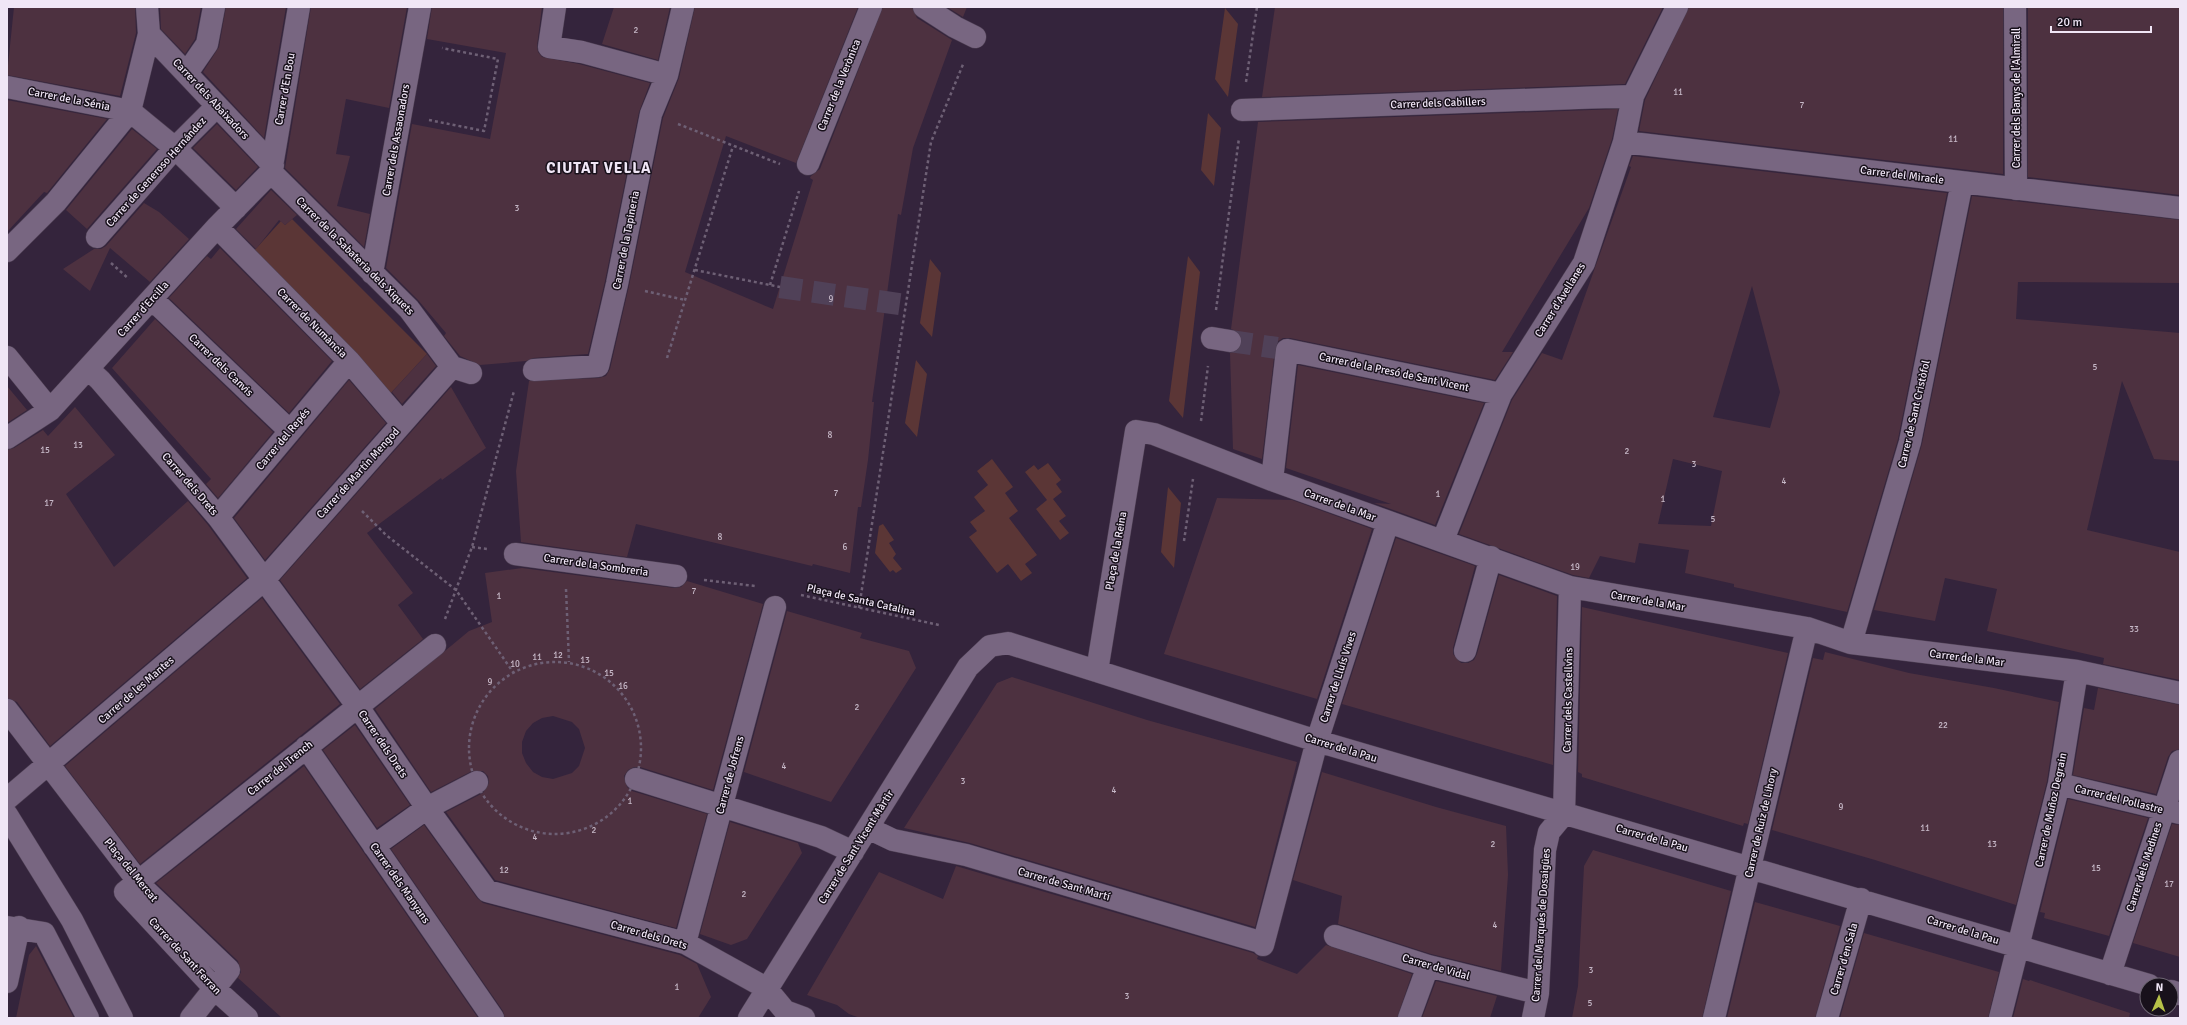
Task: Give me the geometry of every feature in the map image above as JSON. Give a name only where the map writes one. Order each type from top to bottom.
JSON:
[{"type":"street","points":[[7,251],[56,202],[130,111],[149,34],[147,7]]},
{"type":"street","points":[[187,73],[207,44],[214,7]]},
{"type":"street","name":"Carrer d'En Bou","points":[[272,168],[299,7]]},
{"type":"street","name":"Carrer dels Assaonadors","points":[[372,272],[420,7]]},
{"type":"street","points":[[556,7],[549,47],[582,52],[667,75]]},
{"type":"street","name":"Carrer de la Tapineria","points":[[534,370],[598,366],[617,284],[651,114],[667,75],[683,7]]},
{"type":"street","name":"Carrer de la Verònica","points":[[806,169],[870,7]]},
{"type":"street","points":[[924,7],[955,27],[975,37]]},
{"type":"street","name":"Carrer d'Avellanes","points":[[1443,540],[1500,394],[1584,264],[1624,142],[1633,96],[1677,7]]},
{"type":"street","name":"Carrer dels Banys de l'Almirall","points":[[2015,7],[2016,189]]},
{"type":"street","name":"Carrer dels Abaixadors","points":[[149,34],[187,73],[272,168]]},
{"type":"street","name":"Carrer de la Sénia","points":[[7,87],[130,111]]},
{"type":"street","name":"Carrer dels Cabillers","points":[[1242,110],[1633,96]]},
{"type":"street","name":"Carrer de Generoso Hernández","points":[[97,237],[175,148],[217,106]]},
{"type":"street","points":[[130,111],[175,148],[236,208]]},
{"type":"street","name":"Carrer del Miracle","points":[[1624,142],[2180,208]]},
{"type":"street","name":"Carrer d'Ercilla","points":[[7,438],[50,410],[272,168]]},
{"type":"street","name":"Carrer de la Sabateria dels Xiquets","points":[[272,168],[409,309],[462,370]]},
{"type":"street","name":"Carrer de Sant Cristòfol","points":[[1851,643],[1910,442],[1962,182]]},
{"type":"street","name":"Carrer de Numància","points":[[217,227],[349,361],[402,423]]},
{"type":"street","name":"Carrer dels Canvis","points":[[152,299],[290,431]]},
{"type":"street","name":"Carrer de la Presó de Sant Vicent","points":[[1272,480],[1282,349],[1500,394]]},
{"type":"street","points":[[7,357],[50,410]]},
{"type":"street","name":"Carrer del Repés","points":[[218,516],[349,361]]},
{"type":"street","name":"Carrer dels Drets","points":[[88,369],[100,380],[218,516],[358,707],[427,808],[487,891],[685,943],[766,988]]},
{"type":"street","name":"Carrer de Martín Mengod","points":[[264,580],[402,423],[462,370]]},
{"type":"street","name":"Carrer de la Mar","points":[[1136,431],[1154,434],[1272,480],[1388,522],[1443,540],[1570,587],[1807,628],[1851,643],[2077,671],[2180,693]]},
{"type":"street","name":"Plaça de la Reina","points":[[1096,670],[1136,431]]},
{"type":"street","name":"Carrer de Lluís Vives","points":[[1260,942],[1263,945],[1317,741],[1388,522]]},
{"type":"street","name":"Carrer de la Sombreria","points":[[515,554],[676,576]]},
{"type":"street","points":[[1465,651],[1490,557]]},
{"type":"street","name":"Carrer de les Mantes","points":[[7,799],[264,580]]},
{"type":"street","name":"Carrer dels Castellvins","points":[[1564,814],[1570,587]]},
{"type":"street","name":"Carrer de Jofrens","points":[[685,943],[775,607]]},
{"type":"street","name":"Carrer de Ruiz de Lihory","points":[[1714,1018],[1807,628]]},
{"type":"street","name":"Carrer de Sant Vicent Màrtir","points":[[748,1018],[968,667],[990,646],[1008,643],[1096,670]]},
{"type":"street","name":"Carrer del Trench","points":[[132,887],[435,645]]},
{"type":"street","name":"Carrer de la Pau","points":[[1096,670],[1317,741],[1564,814],[1861,899],[2017,947],[2139,982]]},
{"type":"street","name":"Carrer de Muñoz Degrain","points":[[2000,1018],[2013,971],[2017,947],[2027,917],[2059,784],[2077,671]]},
{"type":"street","name":"Plaça del Mercat","points":[[7,710],[48,765],[59,777],[132,887]]},
{"type":"street","name":"Carrer dels Manyans","points":[[306,747],[493,1018]]},
{"type":"street","name":"Carrer dels Medines","points":[[2110,974],[2171,812],[2180,761]]},
{"type":"street","points":[[636,779],[821,837],[853,852]]},
{"type":"street","points":[[374,846],[427,808],[477,782]]},
{"type":"street","name":"Carrer del Pollastre","points":[[2059,784],[2171,812]]},
{"type":"street","name":"Carrer del Marqués de Dosaigües","points":[[1533,1018],[1538,993],[1545,850],[1549,832],[1564,814]]},
{"type":"street","points":[[7,815],[72,920],[122,1018]]},
{"type":"street","name":"Carrer de Sant Martí","points":[[868,828],[893,840],[966,855],[1260,942]]},
{"type":"street","name":"Carrer de Sant Ferran","points":[[132,887],[216,990],[247,1018]]},
{"type":"street","name":"Carrer d'en Sala","points":[[1827,1018],[1861,899]]},
{"type":"street","points":[[7,982],[13,927],[44,933],[88,1018]]},
{"type":"street","name":"Carrer de Vidal","points":[[1335,936],[1428,966],[1538,993]]},
{"type":"street","points":[[1409,1018],[1428,966]]},
{"type":"street","points":[[766,988],[784,1011],[804,1018]]},
{"type":"street","points":[[191,1018],[216,990]]},
{"type":"path","points":[[1221,339],[1242,110],[1256,7]]},
{"type":"path","points":[[859,608],[931,142],[975,37]]},
{"type":"path","points":[[401,114],[484,131],[498,59],[414,42]]},
{"type":"path","points":[[651,114],[733,146],[806,169],[770,285]]},
{"type":"path","points":[[667,358],[733,146]]},
{"type":"path","points":[[97,237],[91,245],[152,299]]},
{"type":"path","points":[[694,270],[780,287]]},
{"type":"path","points":[[617,284],[685,300]]},
{"type":"path","points":[[456,590],[474,539],[501,447],[519,371],[534,370]]},
{"type":"path","points":[[342,491],[386,535],[456,590],[513,672]]},
{"type":"path","points":[[565,560],[569,662]]},
{"type":"path","points":[[676,576],[757,587]]},
{"type":"path","name":"Plaça de Santa Catalina","points":[[794,593],[939,625]]},
{"type":"path","points":[[540,662],[569,662],[597,672],[620,690],[636,714],[642,743],[639,772],[636,779],[626,798],[607,818],[582,830],[554,834],[526,829],[501,815],[482,795],[471,769],[468,741],[475,714],[490,691],[513,672],[540,662]]},
{"type":"shaded area","points":[[1225,8],[1238,24],[1228,97],[1215,79]]},
{"type":"shaded area","points":[[1208,113],[1221,128],[1214,186],[1201,170]]},
{"type":"shaded area","points":[[292,219],[427,354],[390,394],[251,254],[281,221],[285,225]]},
{"type":"shaded area","points":[[1188,256],[1200,272],[1183,418],[1169,401]]},
{"type":"shaded area","points":[[930,259],[941,273],[932,337],[920,323]]},
{"type":"shaded area","points":[[916,360],[927,374],[917,437],[905,423]]},
{"type":"shaded area","points":[[992,459],[1013,487],[1005,493],[1018,511],[1009,518],[1037,555],[1025,564],[1032,573],[1021,581],[1008,564],[997,573],[969,537],[977,531],[970,522],[985,511],[974,497],[988,485],[977,471]]},
{"type":"shaded area","points":[[1048,463],[1061,480],[1056,484],[1062,492],[1053,499],[1066,516],[1059,521],[1069,533],[1060,540],[1036,509],[1047,500],[1025,472],[1034,465],[1038,470]]},
{"type":"shaded area","points":[[1168,487],[1181,503],[1174,568],[1161,552]]},
{"type":"shaded area","points":[[883,524],[894,540],[889,543],[896,554],[893,558],[902,569],[896,573],[893,570],[890,572],[875,553],[879,526]]},
{"type":"building","points":[[14,7],[135,7],[136,33],[120,96],[7,75]]},
{"type":"building","points":[[160,7],[201,7],[195,39],[185,54],[161,29]]},
{"type":"building","points":[[226,7],[286,7],[264,138],[203,72],[219,47]]},
{"type":"building","points":[[311,7],[407,7],[389,108],[346,99],[336,154],[350,156],[337,206],[370,214],[364,247],[285,168]]},
{"type":"building","points":[[432,7],[542,7],[537,46],[538,52],[542,57],[579,64],[650,83],[639,112],[605,281],[588,354],[533,358],[526,361],[480,365],[460,356],[444,336],[446,333],[418,300],[386,268],[412,124],[490,139],[506,53],[427,39]]},
{"type":"building","points":[[614,7],[670,7],[658,60],[602,44]]},
{"type":"building","points":[[695,7],[858,7],[796,163],[726,136],[685,272],[773,309],[813,180],[810,178],[820,169],[883,7],[912,7],[917,18],[952,40],[913,148],[901,215],[898,214],[872,402],[874,402],[868,460],[861,507],[858,507],[850,573],[813,564],[812,566],[636,524],[627,557],[521,542],[516,471],[529,381],[599,378],[606,376],[610,369],[629,286],[663,118],[679,78]]},
{"type":"building","points":[[947,7],[967,7],[963,17]]},
{"type":"building","points":[[1275,7],[1663,7],[1625,84],[1262,97]]},
{"type":"building","points":[[1689,7],[2003,7],[2003,174],[1639,131],[1645,100]]},
{"type":"building","points":[[2028,7],[2180,7],[2180,195],[2028,177]]},
{"type":"building","points":[[7,100],[107,119],[47,193],[44,192],[7,232]]},
{"type":"building","points":[[1618,109],[1612,139],[1589,208],[1502,352],[1513,352],[1495,380],[1290,338],[1283,338],[1277,342],[1275,349],[1262,459],[1233,449],[1230,353],[1239,349],[1242,343],[1238,332],[1231,329],[1258,122]]},
{"type":"building","points":[[217,124],[258,167],[236,190],[193,148]]},
{"type":"building","points":[[132,129],[157,149],[87,229],[66,210]]},
{"type":"building","points":[[1633,156],[1947,193],[1898,439],[1847,612],[1734,587],[1734,584],[1685,573],[1689,550],[1639,543],[1635,563],[1600,556],[1589,578],[1573,575],[1459,534],[1512,400],[1542,353],[1562,360],[1631,167],[1629,166]],"holes":[[[1752,286],[1780,392],[1770,428],[1713,417]],[[1673,459],[1722,471],[1711,526],[1658,524]]]},
{"type":"building","points":[[271,190],[297,215],[285,225],[279,220],[256,249],[236,229]]},
{"type":"building","points":[[1972,196],[2180,220],[2180,283],[2018,282],[2016,319],[2180,333],[2180,461],[2154,459],[2122,381],[2087,530],[2180,552],[2180,680],[2103,664],[2104,658],[1987,631],[1997,589],[1945,578],[1935,621],[1874,610],[1922,444]]},
{"type":"building","points":[[144,203],[159,212],[189,239],[150,282],[110,248],[90,291],[63,269],[94,249],[101,249],[106,246]]},
{"type":"building","points":[[220,248],[332,361],[289,413],[169,298],[207,256],[211,259]]},
{"type":"building","points":[[155,319],[273,432],[218,498],[206,484],[211,479],[112,368]]},
{"type":"building","points":[[427,354],[436,366],[402,404],[392,392]]},
{"type":"building","points":[[1298,365],[1484,403],[1435,525],[1374,503],[1391,504],[1286,468]]},
{"type":"building","points":[[349,380],[386,423],[265,560],[234,518]]},
{"type":"building","points":[[7,386],[27,410],[7,423]]},
{"type":"building","points":[[451,387],[486,448],[442,480],[441,478],[367,533],[413,593],[398,605],[423,639],[360,689],[280,580]]},
{"type":"building","points":[[75,407],[115,455],[66,494],[114,567],[188,501],[208,525],[247,578],[50,746],[17,702],[7,698],[7,450],[14,448],[43,430],[48,436]]},
{"type":"building","points":[[1217,498],[1292,500],[1372,529],[1317,699],[1164,654]]},
{"type":"building","points":[[1396,538],[1475,566],[1453,648],[1453,654],[1461,663],[1468,663],[1474,660],[1477,654],[1499,575],[1557,596],[1553,765],[1342,704]]},
{"type":"building","points":[[522,568],[674,588],[681,587],[687,581],[763,604],[713,790],[640,767],[634,767],[628,770],[624,776],[627,787],[632,791],[707,814],[676,928],[495,880],[446,812],[483,793],[489,783],[488,776],[483,771],[472,771],[431,792],[375,709],[469,631],[492,622],[485,573]],"holes":[[[553,716],[572,722],[579,729],[585,748],[579,766],[572,773],[553,779],[542,777],[533,772],[526,763],[522,753],[522,742],[526,731],[533,723],[542,718]]]},
{"type":"building","points":[[262,598],[340,704],[140,864],[65,766]]},
{"type":"building","points":[[1582,607],[1788,653],[1748,824],[1744,823],[1743,826],[1582,777],[1582,774],[1578,772]]},
{"type":"building","points":[[787,611],[862,633],[860,638],[909,651],[916,668],[831,802],[744,772]]},
{"type":"building","points":[[1825,652],[1909,673],[1994,688],[2059,702],[2047,781],[2016,905],[1875,860],[1772,830],[1813,658],[1823,660]]},
{"type":"building","points":[[1012,677],[1147,720],[1297,762],[1255,927],[970,843],[904,828],[997,683]]},
{"type":"building","points":[[2098,688],[2180,705],[2180,749],[2172,751],[2168,757],[2156,794],[2073,775],[2084,708],[2094,710]]},
{"type":"building","points":[[355,725],[410,805],[377,828],[323,750]]},
{"type":"building","points":[[304,766],[478,1018],[282,1018],[238,978],[241,972],[238,961],[156,883]]},
{"type":"building","points":[[1322,772],[1436,807],[1506,826],[1508,875],[1501,971],[1431,954],[1338,924],[1342,896],[1293,880]]},
{"type":"building","points":[[2068,799],[2148,818],[2109,936],[2044,918],[2045,913],[2040,912]]},
{"type":"building","points":[[730,822],[798,843],[802,853],[747,939],[731,945],[700,934]]},
{"type":"building","points":[[2172,824],[2180,825],[2180,957],[2133,943]]},
{"type":"building","points":[[424,825],[477,898],[483,903],[680,955],[697,964],[711,997],[698,1018],[505,1018],[503,1011],[391,849]]},
{"type":"building","points":[[1593,850],[1731,891],[1702,1018],[1572,1018],[1578,986],[1584,866]]},
{"type":"building","points":[[956,866],[1253,953],[1258,956],[1257,959],[1297,974],[1326,945],[1412,974],[1397,1018],[860,1018],[849,1014],[837,1005],[807,995],[879,872],[943,899]]},
{"type":"building","points":[[1755,902],[1840,926],[1815,1018],[1727,1018]]},
{"type":"building","points":[[1864,933],[1999,972],[1988,1018],[1840,1018]]},
{"type":"building","points":[[36,946],[74,1018],[16,1018],[29,955]]},
{"type":"building","points":[[2023,979],[2130,1013],[2129,1018],[2013,1018]]},
{"type":"building","points":[[1436,981],[1497,996],[1490,1018],[1422,1018]]},
{"type":"tunnel","points":[[780,287],[906,305]]},
{"type":"tunnel","points":[[1230,341],[1277,348]]},
{"type":"district","name":"CIUTAT VELLA","points":[[599,168]]}]
